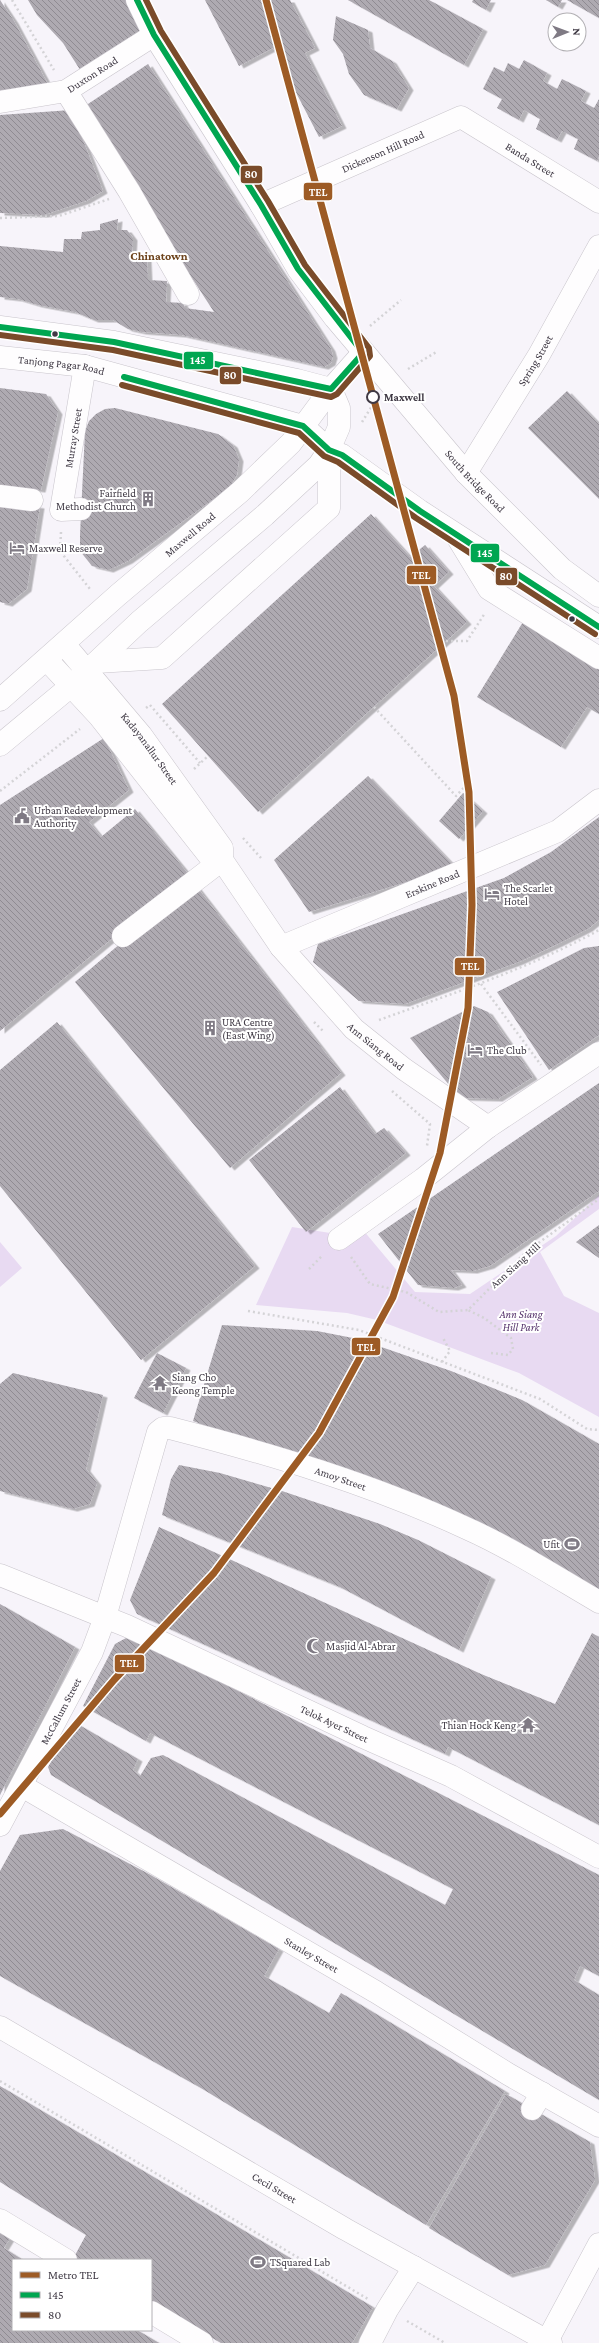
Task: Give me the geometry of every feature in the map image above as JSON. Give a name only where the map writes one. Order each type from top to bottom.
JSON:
[{"type":"street","name":"South Bridge Road","points":[[137,0],[154,34],[261,205],[298,269],[363,353],[466,473],[535,544],[562,569],[597,591]]},
{"type":"street","name":"Duxton Road","points":[[0,102],[66,91],[154,34]]},
{"type":"street","points":[[66,91],[129,191],[188,294]]},
{"type":"street","name":"Dickenson Hill Road","points":[[261,205],[461,117]]},
{"type":"street","name":"Banda Street","points":[[461,117],[599,202]]},
{"type":"street","name":"Spring Street","points":[[466,473],[539,355],[599,246]]},
{"type":"street","points":[[0,327],[114,342],[297,380],[330,389],[339,408],[339,427],[329,450],[319,464],[265,515],[138,622],[71,686],[0,745]]},
{"type":"street","name":"Maxwell Road","points":[[0,700],[47,660],[118,595],[240,492],[291,443],[330,389],[363,353]]},
{"type":"street","name":"Tanjong Pagar Road","points":[[0,357],[85,366],[303,426],[329,450]]},
{"type":"street","name":"Murray Street","points":[[71,510],[85,366]]},
{"type":"street","points":[[329,450],[342,455],[456,535],[599,627]]},
{"type":"street","points":[[93,666],[162,658],[329,508],[329,450]]},
{"type":"street","points":[[0,496],[32,500]]},
{"type":"street","points":[[456,535],[489,589],[599,658]]},
{"type":"street","name":"Kadayanallur Street","points":[[64,644],[93,666],[222,848],[222,860],[281,947]]},
{"type":"street","name":"Kadayanallur Street","points":[[47,660],[99,716],[159,790],[210,857],[222,860]]},
{"type":"street","name":"Erskine Road","points":[[281,947],[558,831],[599,800]]},
{"type":"street","points":[[123,936],[222,860]]},
{"type":"street","name":"Ann Siang Road","points":[[281,947],[354,1029],[404,1070],[488,1127]]},
{"type":"street","points":[[339,1239],[423,1179],[488,1127],[553,1082],[599,1053]]},
{"type":"street","name":"Amoy Street","points":[[107,1607],[158,1432],[163,1428],[170,1428],[255,1450],[329,1473],[467,1528],[599,1602]]},
{"type":"street","name":"Telok Ayer Street","points":[[0,1575],[65,1601],[107,1607],[270,1692],[363,1737],[451,1776],[599,1857]]},
{"type":"street","name":"McCallum Street","points":[[0,1825],[92,1652],[107,1607]]},
{"type":"street","name":"Stanley Street","points":[[22,1786],[376,1992],[537,2101],[599,2126]]},
{"type":"street","name":"Cecil Street","points":[[0,2027],[229,2162],[548,2342]]},
{"type":"street","points":[[0,2220],[64,2259]]},
{"type":"street","points":[[548,2342],[599,2244]]},
{"type":"street","points":[[370,2343],[387,2310],[414,2267]]},
{"type":"street","points":[[152,2313],[202,2343]]},
{"type":"path","points":[[12,0],[66,91]]},
{"type":"path","points":[[0,218],[70,214],[129,191]]},
{"type":"path","points":[[71,510],[60,550],[91,590]]},
{"type":"path","points":[[141,712],[150,705],[200,763],[208,756]]},
{"type":"path","points":[[374,706],[456,796],[471,780]]},
{"type":"path","points":[[354,1029],[481,984],[533,962],[599,930]]},
{"type":"path","points":[[481,984],[553,1082]]},
{"type":"path","name":"Ann Siang Hill","points":[[468,1310],[526,1252],[599,1199]]},
{"type":"path","points":[[339,1239],[370,1284],[406,1292],[439,1312],[468,1310],[484,1318],[511,1338],[514,1349],[508,1355],[492,1353]]},
{"type":"path","points":[[248,1311],[359,1330],[540,1399],[587,1429],[599,1430]]},
{"type":"path","points":[[442,1362],[450,1351],[443,1338]]},
{"type":"path","points":[[0,2081],[445,2343]]},
{"type":"green space","name":"Ann Siang Hill Park","points":[[599,1195],[599,1209],[540,1252],[564,1296],[599,1313],[599,1417],[519,1373],[377,1320],[347,1313],[256,1305],[292,1227],[343,1235],[363,1230],[415,1292],[470,1294],[556,1236]]},
{"type":"green space","points":[[0,1242],[22,1268],[0,1287]]},
{"type":"building","points":[[0,0],[14,21],[50,88],[0,94]]},
{"type":"building","points":[[28,0],[126,0],[145,38],[84,76],[63,43],[37,15]]},
{"type":"building","points":[[205,0],[290,0],[315,48],[305,53],[342,126],[319,137],[273,48],[239,66]]},
{"type":"building","points":[[348,0],[429,0],[483,29],[464,65]]},
{"type":"building","points":[[473,0],[491,0],[486,10],[472,2]]},
{"type":"building","points":[[546,0],[562,0],[558,7]]},
{"type":"building","points":[[567,0],[599,0],[599,18]]},
{"type":"building","points":[[336,16],[368,30],[370,48],[392,61],[409,88],[397,109],[364,95],[349,74],[343,54],[333,40]]},
{"type":"building","points":[[524,60],[547,73],[543,81],[557,89],[562,79],[586,91],[581,101],[594,108],[599,99],[599,156],[597,161],[574,149],[578,139],[562,131],[557,140],[536,129],[540,119],[524,110],[519,120],[497,108],[502,99],[483,89],[494,67],[504,72],[508,63],[519,69]]},
{"type":"building","points":[[148,64],[331,349],[333,356],[331,363],[324,367],[182,335],[142,332],[128,329],[113,320],[94,320],[75,312],[38,305],[18,299],[0,297],[0,246],[63,252],[64,239],[81,239],[82,232],[100,230],[100,224],[118,219],[117,230],[127,230],[133,238],[132,256],[147,258],[148,280],[167,281],[166,302],[183,303],[185,308],[214,312],[82,108]]},
{"type":"building","points":[[71,110],[103,191],[86,201],[44,215],[0,213],[0,115]]},
{"type":"building","points":[[0,388],[46,394],[58,412],[41,490],[0,485]]},
{"type":"building","points":[[567,391],[599,424],[599,499],[528,428]]},
{"type":"building","name":"Fairfield Methodist Church","points":[[115,408],[218,434],[233,445],[239,459],[237,475],[229,488],[128,561],[109,570],[92,566],[80,551],[80,535],[85,431],[89,421],[96,414],[105,409]]},
{"type":"building","name":"Maxwell Reserve","points":[[0,500],[40,506],[27,589],[8,604],[0,602]]},
{"type":"building","points":[[371,514],[410,557],[425,545],[449,572],[434,586],[467,622],[258,812],[162,704]]},
{"type":"building","points":[[526,617],[599,665],[599,714],[587,707],[561,747],[477,697]]},
{"type":"building","points":[[104,738],[129,790],[89,822],[101,837],[135,809],[189,875],[0,1031],[0,805]]},
{"type":"building","points":[[368,776],[455,867],[309,912],[274,860]]},
{"type":"building","points":[[463,793],[483,811],[459,839],[439,821]]},
{"type":"building","points":[[599,817],[599,920],[588,929],[519,962],[405,1004],[359,1001],[313,962],[318,944],[504,878],[551,852]]},
{"type":"building","name":"URA Centre (East Wing)","points":[[193,882],[341,1073],[230,1168],[75,982]]},
{"type":"building","points":[[599,946],[599,1035],[549,1070],[497,992],[584,948]]},
{"type":"building","points":[[474,1006],[488,1012],[533,1077],[498,1099],[460,1098],[410,1038]]},
{"type":"building","points":[[57,1022],[255,1266],[141,1360],[0,1186],[0,1070]]},
{"type":"building","points":[[599,1083],[599,1191],[490,1266],[473,1271],[451,1270],[462,1285],[454,1288],[418,1285],[378,1234]]},
{"type":"building","points":[[340,1087],[375,1134],[384,1128],[406,1153],[306,1232],[249,1160]]},
{"type":"building","points":[[599,1225],[599,1258],[576,1242]]},
{"type":"building","points":[[222,1325],[317,1331],[358,1339],[451,1371],[522,1400],[599,1444],[599,1592],[225,1433],[193,1421]]},
{"type":"building","name":"Siang Cho Keong Temple","points":[[157,1353],[186,1368],[163,1413],[134,1398]]},
{"type":"building","points":[[13,1373],[103,1395],[86,1469],[97,1483],[90,1504],[73,1509],[0,1491],[0,1384]]},
{"type":"building","points":[[179,1465],[220,1473],[282,1491],[380,1524],[418,1540],[491,1577],[459,1650],[340,1587],[162,1515],[171,1479]]},
{"type":"building","points":[[159,1527],[481,1674],[555,1704],[592,1633],[599,1637],[599,1825],[448,1747],[445,1754],[137,1614],[130,1600]]},
{"type":"building","points":[[0,1604],[75,1647],[0,1795]]},
{"type":"building","points":[[126,1638],[146,1644],[599,1875],[599,1976],[580,1966],[574,1980],[599,1995],[599,2100],[51,1775],[48,1767],[74,1722],[138,1759],[133,1770],[140,1776],[151,1758],[163,1755],[445,1905],[453,1889],[150,1733],[146,1741],[83,1706],[115,1644]]},
{"type":"building","points":[[63,1829],[147,1873],[279,1949],[264,1976],[329,2013],[341,1993],[505,2091],[426,2225],[201,2088],[0,1976],[0,1871],[20,1835]]},
{"type":"building","points":[[0,2086],[373,2307],[352,2343],[221,2343],[152,2303],[152,2259],[77,2259],[74,2257],[86,2235],[0,2182]]},
{"type":"building","points":[[506,2094],[590,2142],[595,2180],[545,2265],[508,2275],[429,2228]]},
{"type":"building","points":[[0,2221],[15,2230],[4,2248],[21,2259],[12,2259],[12,2331],[139,2331],[159,2343],[0,2343]]},
{"type":"metro line","name":"TEL","points":[[0,1814],[114,1680],[214,1573],[319,1433],[393,1297],[440,1153],[468,1008],[472,905],[469,792],[454,696],[266,0]]},
{"type":"transit line","name":"145","points":[[0,327],[114,342],[331,389],[363,353],[298,269],[261,205],[154,35],[137,0]]},
{"type":"transit line","name":"80","points":[[0,335],[113,350],[331,397],[337,394],[370,356],[369,348],[305,265],[268,201],[161,31],[146,0]]},
{"type":"transit line","name":"145","points":[[124,377],[303,426],[329,450],[342,455],[420,511],[599,627]]},
{"type":"transit line","name":"80","points":[[122,385],[299,433],[324,456],[338,462],[416,518],[595,634]]},
{"type":"place","name":"Maxwell","points":[[373,397]]},
{"type":"place","name":"Fairfield Methodist Church","points":[[148,499]]},
{"type":"place","name":"Maxwell Reserve","points":[[17,548]]},
{"type":"place","name":"Urban Redevelopment Authority","points":[[22,816]]},
{"type":"place","name":"The Scarlet Hotel","points":[[492,894]]},
{"type":"place","name":"URA Centre (East Wing)","points":[[210,1028]]},
{"type":"place","name":"The Club","points":[[475,1050]]},
{"type":"place","name":"Siang Cho Keong Temple","points":[[160,1383]]},
{"type":"place","name":"Ufit","points":[[572,1544]]},
{"type":"place","name":"Masjid Al-Abrar","points":[[314,1646]]},
{"type":"place","name":"Thian Hock Keng","points":[[528,1725]]},
{"type":"place","name":"TSquared Lab","points":[[258,2262]]},
{"type":"district","name":"Chinatown","points":[[159,256]]}]
